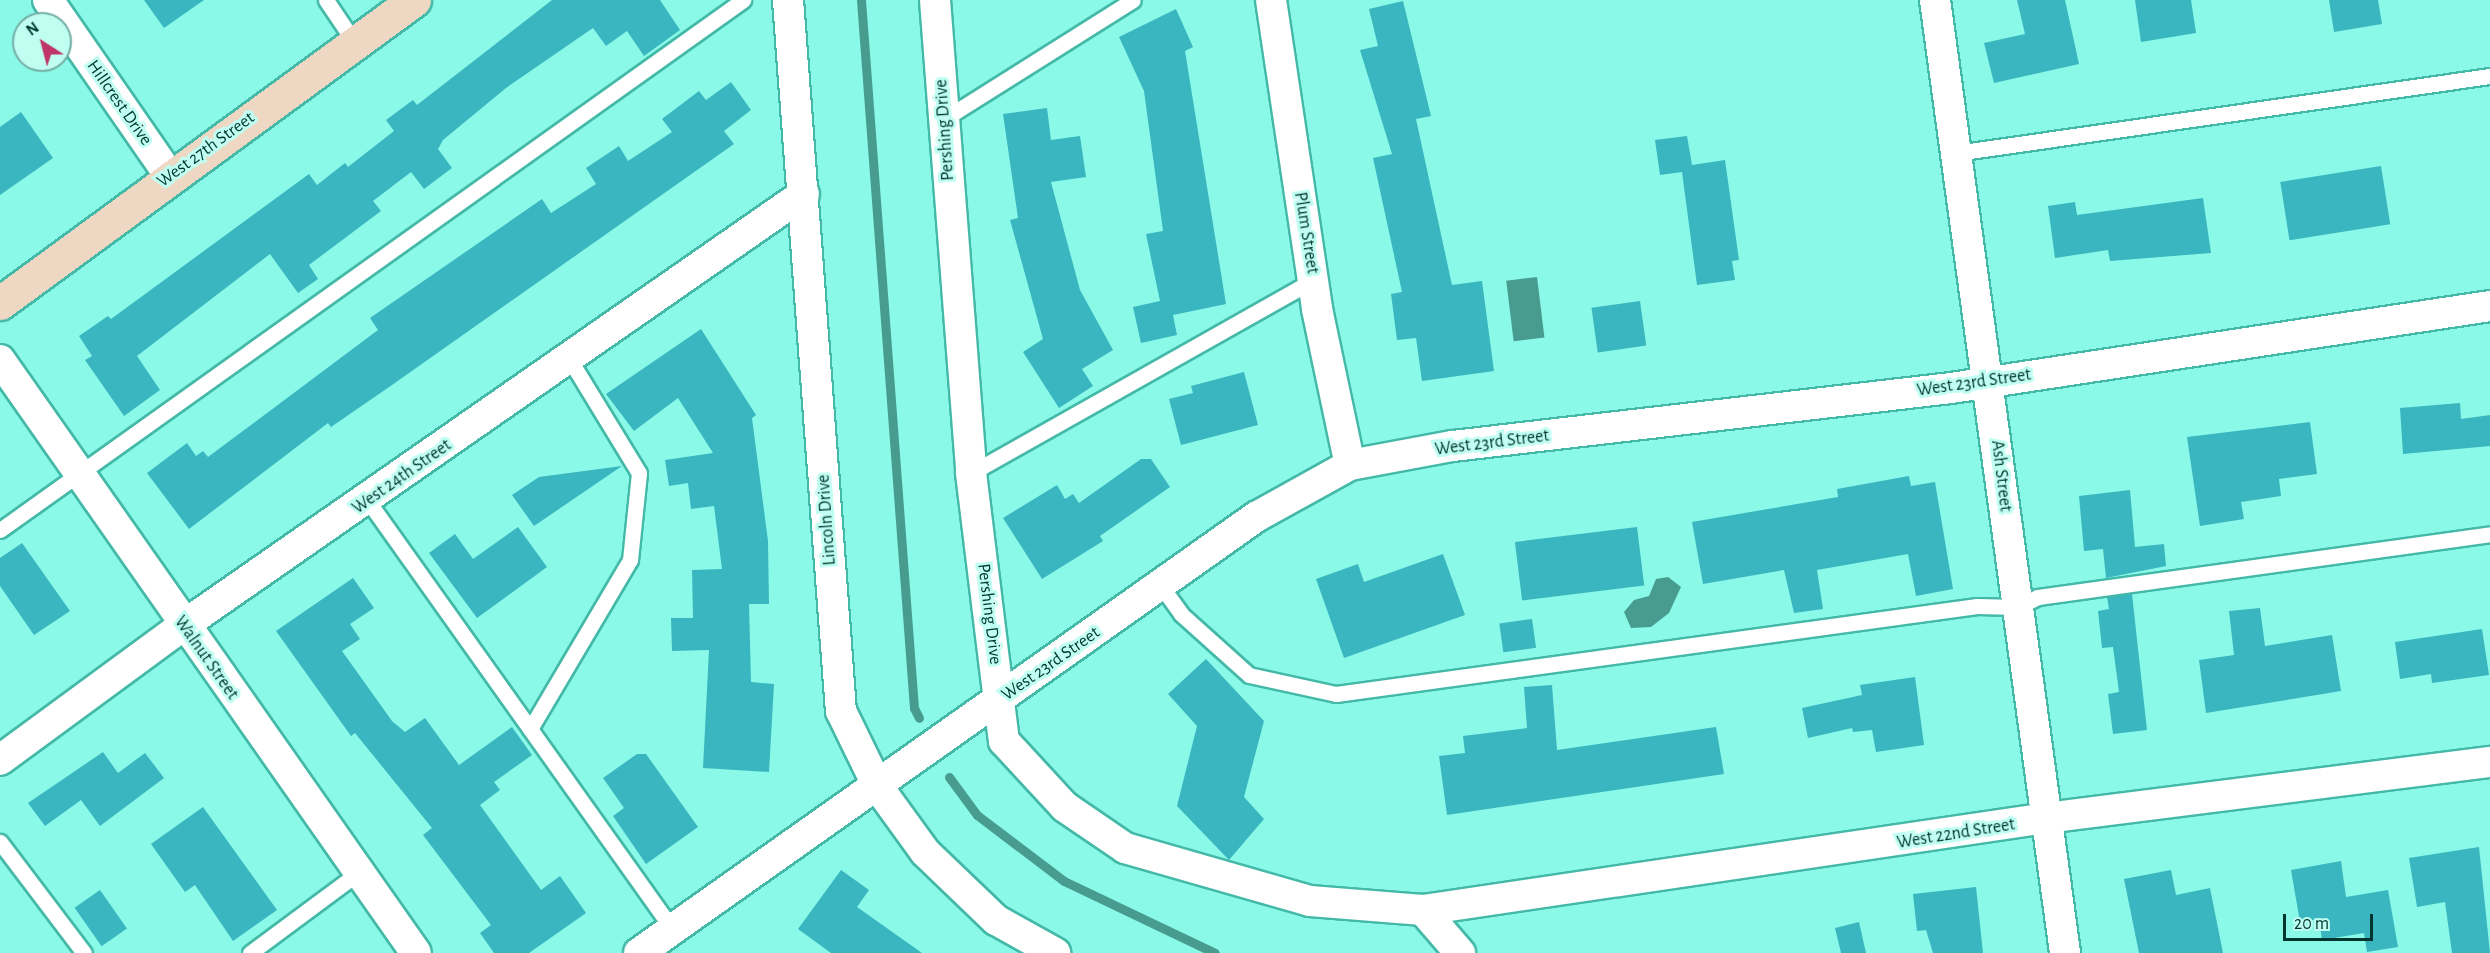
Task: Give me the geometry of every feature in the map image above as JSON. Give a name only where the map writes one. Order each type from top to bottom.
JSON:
[{"type":"main road","name":"West 27th Street","points":[[0,303],[170,176],[414,0]]},
{"type":"street","name":"Hillcrest Drive","points":[[48,0],[170,176]]},
{"type":"street","name":"Lincoln Drive","points":[[788,0],[841,711],[878,787],[926,852],[996,920],[1055,953]]},
{"type":"street","name":"Pershing Drive","points":[[936,0],[971,473],[1004,741],[1065,807],[1125,848],[1310,901],[1423,910]]},
{"type":"street","name":"Plum Street","points":[[1271,0],[1314,280],[1350,465]]},
{"type":"street","name":"Ash Street","points":[[1935,0],[2065,953]]},
{"type":"street","name":"West 24th Street","points":[[0,760],[184,625],[368,501],[804,194]]},
{"type":"street","name":"West 23rd Street","points":[[639,953],[878,787],[1256,517],[1350,465],[1453,446],[1988,381],[2490,306]]},
{"type":"street","name":"Walnut Street","points":[[0,360],[416,953]]},
{"type":"street","name":"West 22nd Street","points":[[1423,910],[2046,818],[2490,762]]},
{"type":"street","points":[[1423,910],[1460,953]]},
{"type":"lane","points":[[326,0],[355,43]]},
{"type":"lane","points":[[0,530],[78,472],[743,0]]},
{"type":"lane","points":[[944,118],[1133,0]]},
{"type":"lane","points":[[1956,153],[2490,76]]},
{"type":"lane","points":[[971,473],[1314,280]]},
{"type":"lane","points":[[530,729],[630,560],[635,516],[639,473],[570,360]]},
{"type":"lane","points":[[368,501],[673,930]]},
{"type":"lane","points":[[1161,586],[1181,614],[1249,675],[1336,694],[1977,606],[2018,608],[2038,597],[2490,534]]},
{"type":"lane","points":[[0,842],[84,953]]},
{"type":"lane","points":[[250,953],[359,872]]},
{"type":"water","points":[[1537,277],[1544,338],[1514,341],[1506,281]]},
{"type":"water","points":[[1668,577],[1681,587],[1669,613],[1651,627],[1631,628],[1624,612],[1634,600],[1649,596],[1656,579]]},
{"type":"building","points":[[144,0],[204,0],[164,28]]},
{"type":"building","points":[[552,0],[660,0],[680,30],[644,56],[627,31],[606,46],[593,28],[506,88],[443,140],[438,149],[452,168],[424,189],[411,172],[373,201],[381,211],[309,265],[318,279],[298,293],[270,254],[137,356],[160,390],[124,416],[85,360],[92,356],[79,336],[108,316],[111,319],[309,174],[317,185],[345,163],[348,167],[394,131],[386,120],[413,100],[417,105]]},
{"type":"building","points":[[2017,0],[2065,0],[2079,64],[1994,83],[1984,43],[2025,34]]},
{"type":"building","points":[[2135,0],[2191,0],[2196,33],[2141,42]]},
{"type":"building","points":[[2329,0],[2378,0],[2382,24],[2334,32]]},
{"type":"building","points":[[1403,1],[1431,116],[1416,119],[1452,285],[1482,281],[1494,371],[1422,381],[1416,338],[1397,340],[1391,294],[1402,292],[1373,158],[1392,154],[1360,50],[1378,46],[1369,9]]},
{"type":"building","points":[[1176,9],[1193,47],[1185,51],[1226,304],[1173,315],[1177,335],[1141,343],[1133,307],[1160,301],[1146,234],[1163,231],[1144,91],[1119,37]]},
{"type":"building","points":[[731,82],[751,110],[724,131],[734,144],[331,427],[328,423],[189,529],[147,473],[187,443],[196,456],[203,451],[208,457],[378,330],[370,318],[542,199],[551,213],[596,184],[586,168],[619,146],[628,161],[672,132],[662,119],[699,91],[706,100]]},
{"type":"building","points":[[1047,108],[1051,140],[1080,136],[1086,177],[1051,182],[1080,290],[1113,350],[1082,369],[1093,386],[1059,408],[1023,352],[1043,339],[1010,220],[1018,218],[1003,114]]},
{"type":"building","points":[[21,112],[53,158],[0,195],[0,127]]},
{"type":"building","points":[[1687,136],[1692,165],[1725,160],[1739,260],[1732,261],[1735,280],[1697,285],[1682,172],[1660,175],[1655,140]]},
{"type":"building","points":[[2381,166],[2390,224],[2289,240],[2280,182]]},
{"type":"building","points":[[2203,198],[2211,253],[2110,261],[2108,250],[2055,258],[2048,206],[2075,202],[2077,215]]},
{"type":"building","points":[[1640,301],[1646,346],[1598,352],[1591,308]]},
{"type":"building","points":[[701,329],[756,415],[752,418],[768,541],[769,604],[749,604],[751,682],[774,684],[769,772],[703,768],[709,650],[672,651],[671,618],[693,618],[692,570],[722,569],[714,506],[691,509],[688,483],[669,486],[665,460],[713,453],[678,398],[634,431],[606,394]]},
{"type":"building","points":[[1244,372],[1258,425],[1181,445],[1169,399],[1193,393],[1191,386]]},
{"type":"building","points":[[2460,403],[2461,419],[2490,415],[2490,446],[2403,454],[2400,408]]},
{"type":"building","points":[[2310,422],[2317,474],[2279,479],[2281,496],[2241,502],[2244,519],[2200,526],[2187,437]]},
{"type":"building","points":[[1141,459],[1151,459],[1170,487],[1100,536],[1103,541],[1042,579],[1003,518],[1057,485],[1065,499],[1073,494],[1079,503]]},
{"type":"building","points":[[622,466],[534,526],[512,495],[539,477]]},
{"type":"building","points":[[1909,476],[1911,486],[1935,482],[1953,589],[1916,596],[1908,554],[1817,570],[1823,609],[1794,613],[1784,570],[1703,584],[1692,522],[1838,497],[1837,489]]},
{"type":"building","points":[[2130,490],[2135,547],[2164,544],[2166,566],[2106,578],[2103,549],[2084,551],[2079,496]]},
{"type":"building","points":[[518,527],[547,567],[477,618],[429,553],[455,534],[473,559]]},
{"type":"building","points":[[1637,527],[1644,586],[1522,601],[1515,542]]},
{"type":"building","points":[[22,543],[70,611],[34,635],[0,586],[0,558]]},
{"type":"building","points":[[1443,554],[1465,615],[1344,658],[1316,579],[1358,564],[1364,582]]},
{"type":"building","points":[[353,578],[374,608],[350,624],[360,639],[342,651],[392,721],[405,732],[425,718],[459,765],[512,727],[532,755],[494,782],[500,790],[480,805],[541,890],[560,876],[586,913],[529,953],[494,953],[480,933],[491,925],[423,835],[432,828],[355,733],[351,736],[276,631]]},
{"type":"building","points":[[2132,594],[2147,730],[2113,734],[2108,694],[2119,692],[2113,647],[2102,648],[2098,611],[2109,609],[2107,597]]},
{"type":"building","points":[[2260,608],[2265,646],[2332,635],[2341,691],[2206,713],[2199,660],[2234,655],[2229,611]]},
{"type":"building","points":[[1532,619],[1536,648],[1503,652],[1499,624]]},
{"type":"building","points":[[2482,629],[2489,675],[2432,683],[2431,674],[2400,679],[2395,642]]},
{"type":"building","points":[[1206,659],[1264,721],[1244,797],[1264,819],[1229,860],[1177,806],[1197,726],[1168,694]]},
{"type":"building","points":[[1915,677],[1924,745],[1876,752],[1872,730],[1853,732],[1852,728],[1808,738],[1802,708],[1862,695],[1860,685]]},
{"type":"building","points":[[1552,685],[1557,750],[1716,727],[1724,774],[1447,815],[1439,756],[1465,753],[1463,736],[1527,728],[1524,687]]},
{"type":"building","points":[[103,752],[118,773],[145,753],[164,778],[100,826],[81,800],[45,826],[28,803]]},
{"type":"building","points":[[637,754],[646,754],[698,827],[646,864],[613,816],[624,808],[603,778]]},
{"type":"building","points":[[203,807],[277,910],[233,941],[195,885],[185,892],[151,844]]},
{"type":"building","points":[[2479,847],[2490,953],[2452,953],[2445,902],[2417,907],[2409,858]]},
{"type":"building","points":[[2341,861],[2346,897],[2388,890],[2398,947],[2367,952],[2364,933],[2322,940],[2319,919],[2300,922],[2291,870]]},
{"type":"building","points":[[841,870],[869,890],[857,907],[922,953],[831,953],[798,929]]},
{"type":"building","points":[[2171,870],[2176,895],[2210,888],[2223,953],[2139,953],[2124,879]]},
{"type":"building","points":[[1976,887],[1983,953],[1933,953],[1926,930],[1917,931],[1913,894]]},
{"type":"building","points":[[100,890],[127,929],[102,946],[75,908]]},
{"type":"building","points":[[1859,922],[1866,953],[1841,953],[1835,928]]},
{"type":"waterway","points":[[861,0],[914,708],[919,718]]},
{"type":"waterway","points":[[949,777],[977,815],[1064,881],[1215,953]]}]
